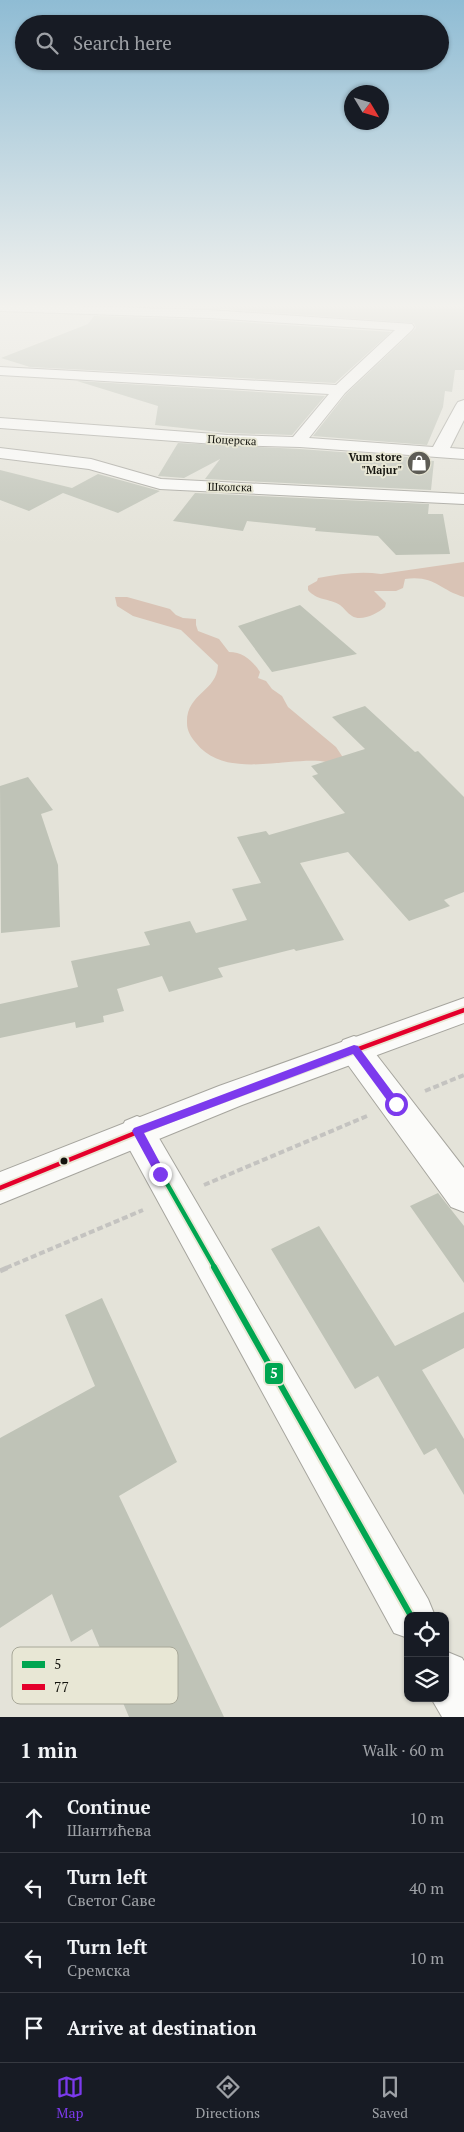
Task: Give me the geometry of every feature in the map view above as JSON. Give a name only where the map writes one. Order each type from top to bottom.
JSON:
[{"type":"street","points":[[271,386],[340,390]]},
{"type":"street","points":[[300,442],[300,438],[344,386]]},
{"type":"street","points":[[439,452],[464,405]]},
{"type":"street","name":"Поцерска","points":[[0,423],[228,440],[300,442],[464,454]]},
{"type":"street","name":"Школска","points":[[0,453],[91,464],[160,484],[249,487],[464,500]]},
{"type":"street","points":[[0,1188],[137,1131],[354,1049],[464,1010]]},
{"type":"street","points":[[354,1049],[464,1196]]},
{"type":"street","points":[[137,1131],[409,1612]]},
{"type":"street","points":[[449,1682],[464,1708]]},
{"type":"path","points":[[421,1093],[464,1075]]},
{"type":"path","points":[[198,1187],[376,1112]]},
{"type":"path","points":[[0,1271],[152,1206]]},
{"type":"shaded area","points":[[464,562],[464,597],[430,581],[415,578],[405,579],[403,588],[396,591],[374,591],[386,603],[385,607],[373,615],[364,618],[352,616],[340,605],[319,598],[308,590],[308,586],[317,581],[318,578],[357,573],[381,574]]},
{"type":"shaded area","points":[[115,597],[127,597],[170,609],[176,615],[183,618],[196,619],[198,631],[219,639],[229,652],[243,655],[251,661],[260,672],[258,678],[266,681],[272,689],[282,696],[288,707],[336,747],[350,768],[320,761],[238,764],[222,761],[208,754],[196,743],[190,734],[187,726],[188,713],[191,705],[213,681],[218,665],[181,630],[133,616],[117,606]]},
{"type":"building","points":[[94,386],[162,386],[325,396],[292,435],[228,433],[155,425],[158,406]]},
{"type":"building","points":[[354,386],[453,386],[452,392],[445,391],[443,407],[427,445],[313,436]]},
{"type":"building","points":[[178,443],[422,458],[421,460],[434,461],[431,490],[205,479],[220,459],[184,478],[158,476]]},
{"type":"building","points":[[0,470],[72,488],[98,474],[160,491],[118,513],[63,493],[29,511],[0,500]]},
{"type":"building","points":[[195,493],[429,504],[428,514],[443,514],[450,554],[396,555],[378,536],[315,531],[316,528],[247,521],[243,531],[173,521]]},
{"type":"building","points":[[300,605],[357,654],[272,672],[238,626]]},
{"type":"building","points":[[365,706],[415,752],[418,751],[464,797],[464,892],[444,900],[450,906],[409,921],[348,852],[300,863],[344,940],[296,951],[294,949],[218,968],[223,977],[169,992],[162,976],[117,989],[124,1011],[103,1016],[104,1022],[76,1028],[75,1022],[0,1038],[0,1004],[78,987],[71,961],[150,945],[144,932],[190,921],[196,933],[247,920],[232,889],[261,883],[237,837],[266,831],[269,835],[345,813],[312,776],[318,774],[311,766],[365,749],[332,717]]},
{"type":"building","points":[[28,777],[53,810],[41,814],[58,865],[60,927],[1,933],[0,786]]},
{"type":"building","points":[[438,1193],[464,1226],[464,1283],[410,1206]]},
{"type":"building","points":[[319,1226],[395,1346],[464,1312],[464,1348],[422,1370],[464,1439],[464,1495],[436,1448],[424,1455],[378,1376],[355,1389],[271,1249]]},
{"type":"building","points":[[102,1298],[177,1462],[119,1496],[224,1717],[129,1717],[124,1704],[178,1704],[178,1647],[100,1647],[92,1629],[71,1642],[52,1594],[0,1628],[0,1438],[95,1386],[65,1315]]},
{"type":"transit line","name":"77","points":[[0,1188],[172,1118],[464,1010]]},
{"type":"transit line","name":"5","points":[[137,1131],[409,1612]]},
{"type":"place","name":"Vum store \"Majur\"","points":[[419,463]]},
{"type":"route","points":[[160,1174],[137,1131],[354,1049],[396,1104]]}]
